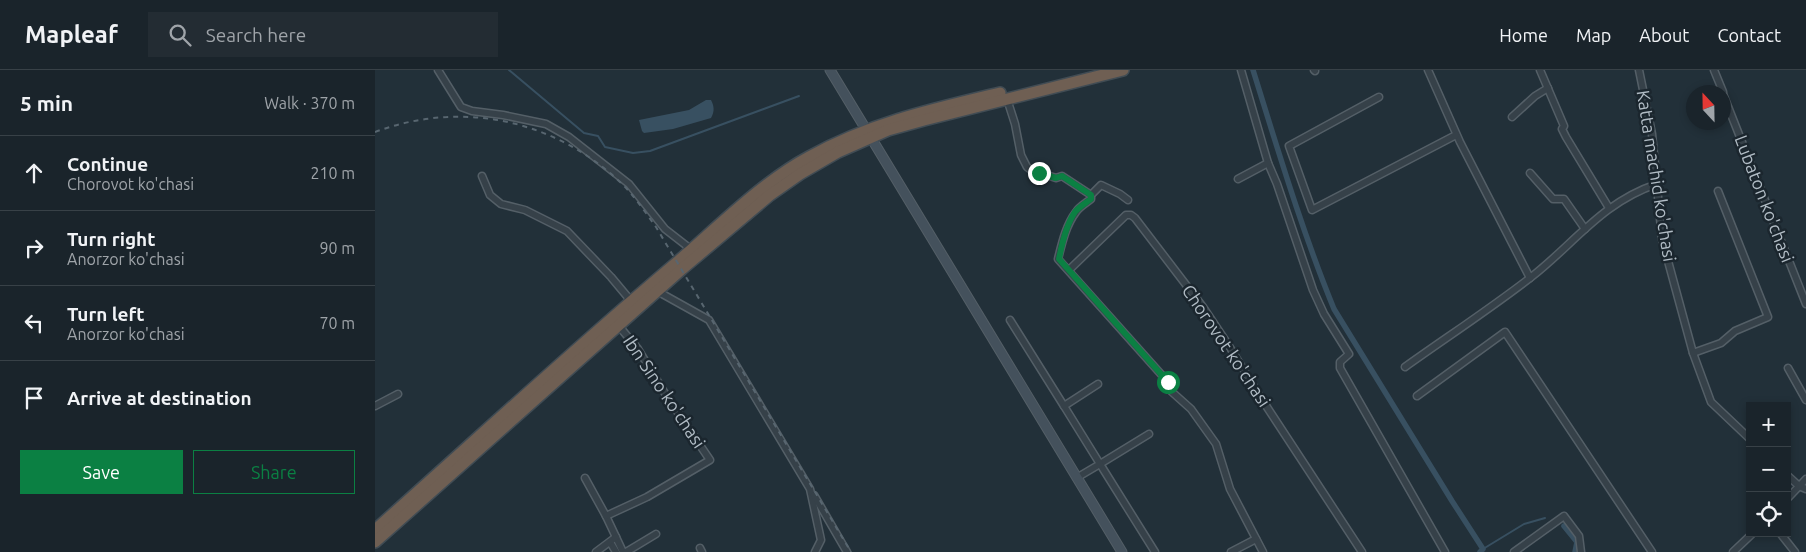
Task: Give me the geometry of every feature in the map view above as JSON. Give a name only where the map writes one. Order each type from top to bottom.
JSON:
[{"type":"highway","points":[[375,542],[579,354],[631,301],[755,195],[792,167],[816,153],[954,104],[1098,70]]},
{"type":"highway","points":[[375,530],[579,354],[618,325],[770,195],[825,158],[868,133],[1123,70]]},
{"type":"street","points":[[438,70],[461,107],[472,112],[503,115],[546,124],[569,137],[629,184],[665,229],[691,250]]},
{"type":"street","points":[[830,70],[1122,552]]},
{"type":"street","points":[[1241,70],[1268,163],[1313,290],[1324,314],[1349,354],[1340,362],[1339,368],[1445,552]]},
{"type":"street","points":[[1428,70],[1456,135],[1530,278]]},
{"type":"street","points":[[1540,70],[1564,126],[1562,129],[1566,138],[1609,208]]},
{"type":"street","name":"Katta machid ko'chasi","points":[[1639,70],[1652,134],[1662,238],[1693,353],[1711,402],[1746,435]]},
{"type":"street","name":"Lubaton ko'chasi","points":[[1714,70],[1720,85]]},
{"type":"street","points":[[1512,117],[1535,96],[1548,88]]},
{"type":"street","points":[[1379,98],[1289,146],[1311,210],[1456,135]]},
{"type":"street","points":[[1007,100],[1015,124],[1021,155],[1027,167],[1056,178],[1062,176],[1091,195]]},
{"type":"street","name":"Lubaton ko'chasi","points":[[1731,113],[1806,304]]},
{"type":"street","points":[[1238,179],[1268,163]]},
{"type":"street","points":[[1530,173],[1553,199],[1564,199],[1585,229]]},
{"type":"street","points":[[482,176],[490,195],[501,204],[525,210],[567,231],[631,301]]},
{"type":"street","points":[[1405,367],[1530,278],[1609,208],[1640,189],[1657,184]]},
{"type":"street","points":[[1128,200],[1101,185],[1091,195],[1091,199],[1077,210],[1073,216],[1063,240],[1059,259],[1168,382],[1172,392],[1191,409],[1201,422],[1216,444],[1230,489],[1263,552]]},
{"type":"street","points":[[1693,353],[1721,343],[1735,331],[1768,317],[1718,191]]},
{"type":"street","name":"Chorovot ko'chasi","points":[[1069,270],[1126,215],[1131,215],[1135,218],[1203,307],[1363,552]]},
{"type":"street","points":[[657,291],[709,320],[847,552]]},
{"type":"street","points":[[1009,320],[1155,552]]},
{"type":"street","name":"Ibn Sino ko'chasi","points":[[606,516],[647,497],[711,460],[666,396],[638,349],[618,325]]},
{"type":"street","points":[[1417,396],[1505,332],[1652,552]]},
{"type":"street","points":[[1788,368],[1806,400]]},
{"type":"street","points":[[1064,406],[1098,384]]},
{"type":"street","points":[[375,406],[398,394]]},
{"type":"street","points":[[1078,477],[1149,434]]},
{"type":"street","points":[[585,478],[624,552],[656,534]]},
{"type":"street","points":[[1791,478],[1803,488]]},
{"type":"street","points":[[1791,496],[1803,488],[1806,479]]},
{"type":"street","points":[[810,489],[821,540],[815,552]]},
{"type":"street","points":[[1514,552],[1564,516],[1579,536],[1581,552]]},
{"type":"street","points":[[596,552],[616,537]]},
{"type":"street","points":[[1733,552],[1749,537]]},
{"type":"street","points":[[1783,537],[1795,552]]},
{"type":"street","points":[[1231,552],[1256,539]]},
{"type":"street","points":[[610,542],[615,552]]},
{"type":"water","points":[[706,100],[711,100],[713,104],[714,111],[711,118],[673,129],[644,133],[642,131],[639,120],[689,110]]},
{"type":"waterway","points":[[509,70],[584,133],[598,136],[605,147],[633,153],[650,151],[799,96]]},
{"type":"waterway","points":[[1253,70],[1301,220],[1334,309],[1483,549],[1480,552]]},
{"type":"waterway","points":[[1483,549],[1524,524],[1545,518]]},
{"type":"waterway","points":[[1564,526],[1577,542],[1575,552]]},
{"type":"railway","points":[[375,132],[407,122],[440,117],[473,117],[505,121],[536,130],[566,143],[594,160],[620,182],[635,198],[656,227],[851,552]]},
{"type":"route","points":[[1039,173],[1056,178],[1062,176],[1091,195],[1091,199],[1077,210],[1073,216],[1063,240],[1059,259],[1168,382]]}]
